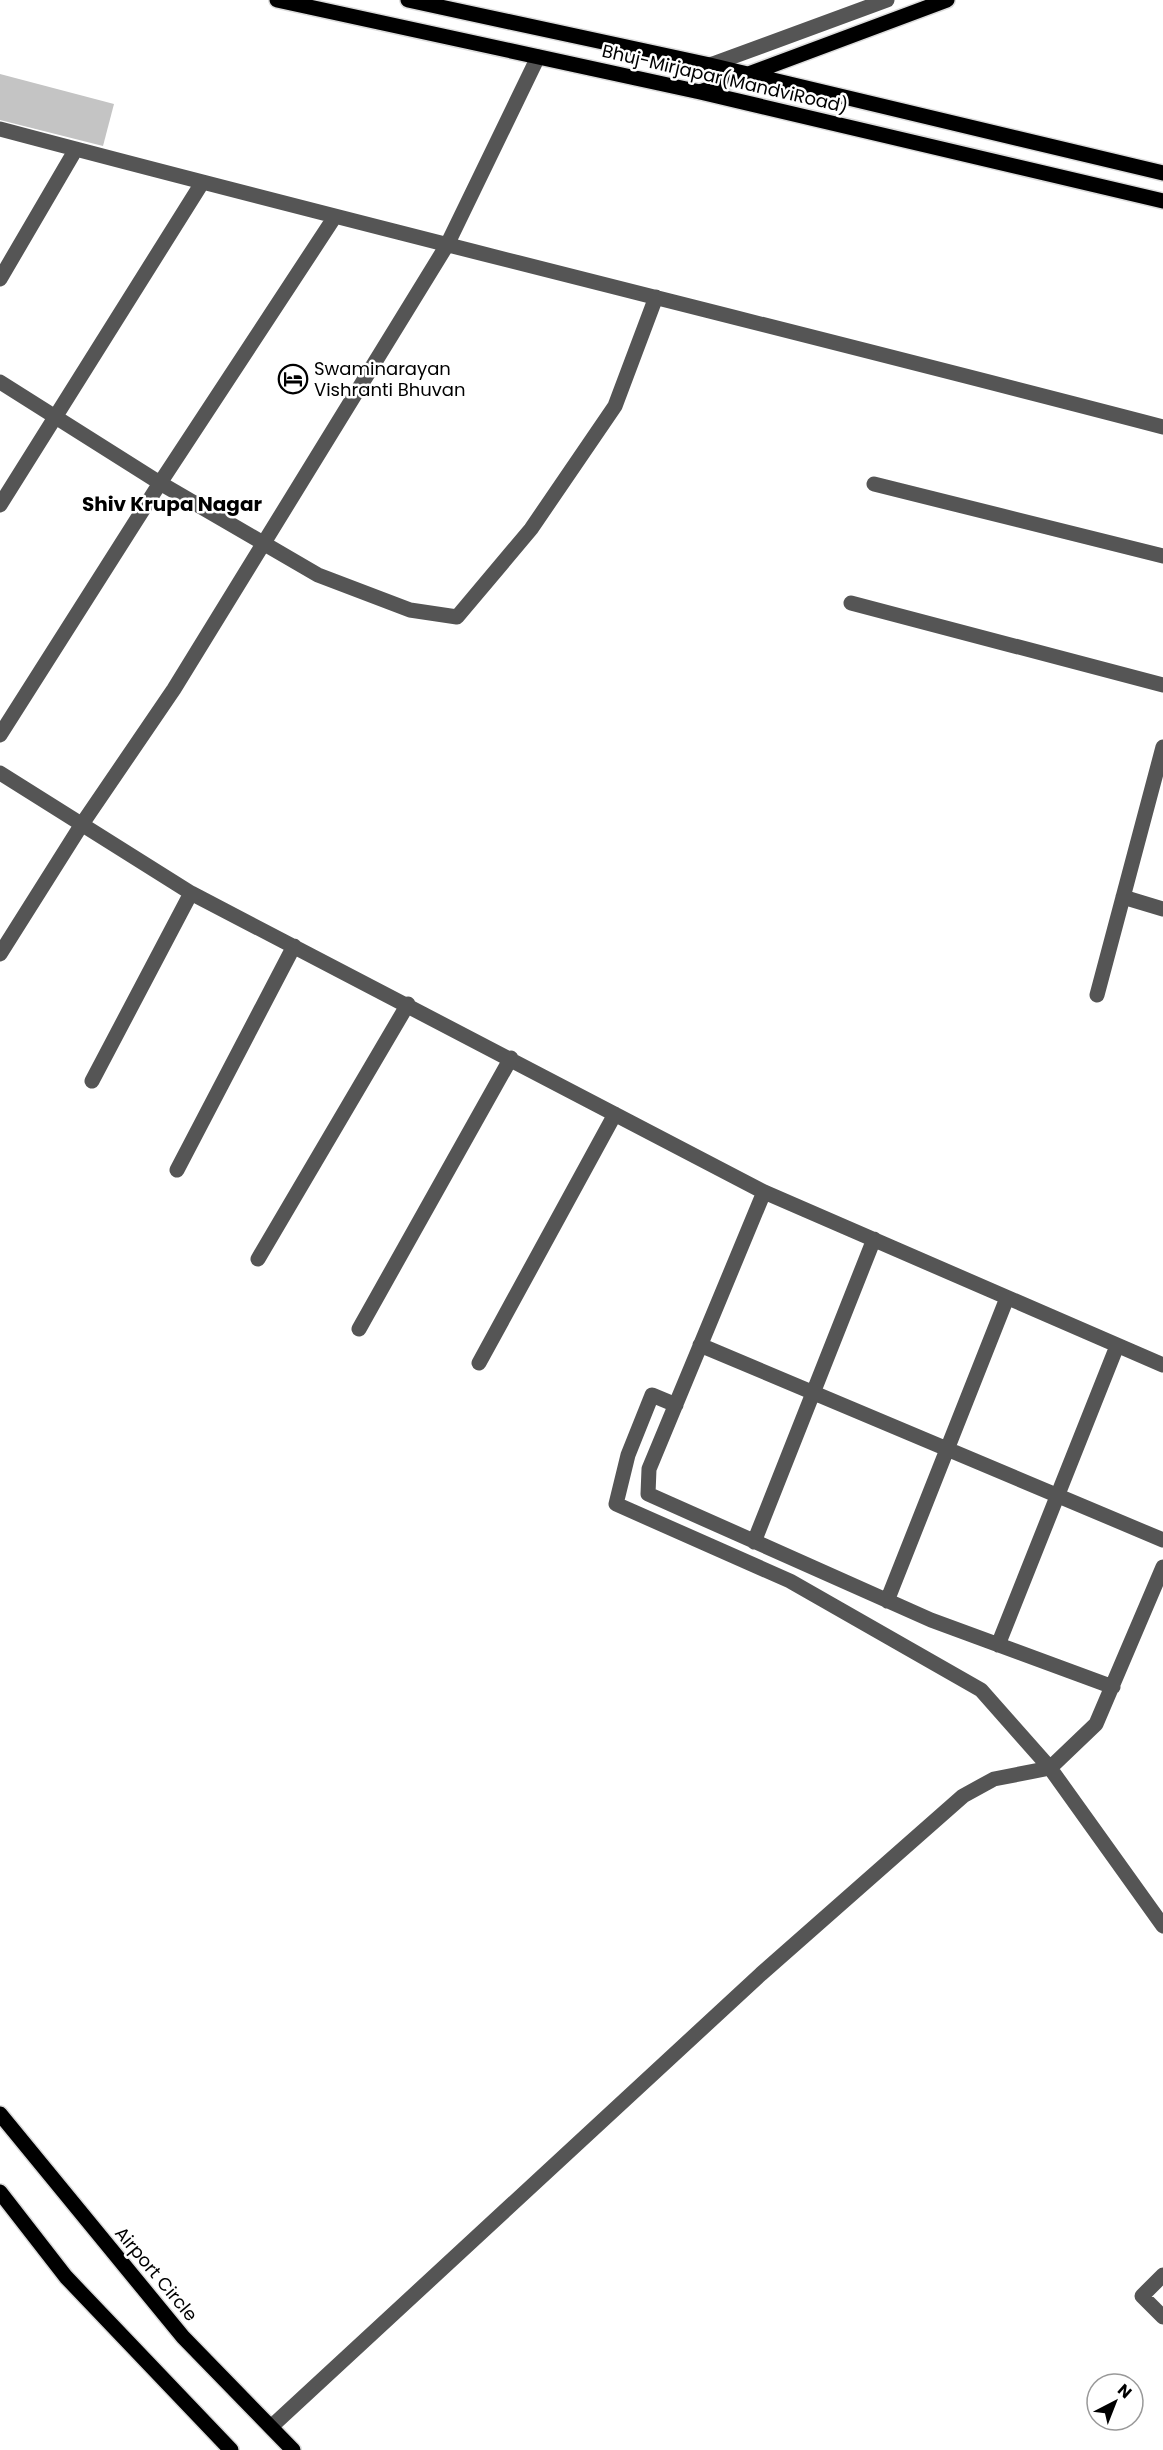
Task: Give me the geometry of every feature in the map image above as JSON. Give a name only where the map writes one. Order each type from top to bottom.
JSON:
[{"type":"main road","name":"Bhuj-Mirjapar(MandviRoad)","points":[[277,0],[700,92],[1163,201]]},
{"type":"main road","name":"Bhuj-Mirjapar(MandviRoad)","points":[[408,0],[746,73],[1163,173]]},
{"type":"main road","points":[[700,92],[947,0]]},
{"type":"main road","name":"Airport Circle","points":[[0,2114],[183,2337],[273,2426],[293,2450]]},
{"type":"main road","points":[[0,2192],[66,2277],[231,2450]]},
{"type":"street","points":[[710,65],[887,0]]},
{"type":"street","points":[[0,954],[82,824],[174,689],[447,245],[538,57]]},
{"type":"street","points":[[0,129],[334,218],[656,297],[1163,427]]},
{"type":"street","points":[[0,279],[76,149]]},
{"type":"street","points":[[0,505],[202,183]]},
{"type":"street","points":[[0,735],[160,483],[334,218]]},
{"type":"street","points":[[0,382],[160,483],[318,574],[410,610],[457,617],[531,529],[615,406],[656,297]]},
{"type":"street","points":[[874,484],[1163,556]]},
{"type":"street","points":[[851,603],[1163,685]]},
{"type":"street","points":[[1097,995],[1163,747]]},
{"type":"street","points":[[0,773],[191,893],[408,1004],[764,1192],[1163,1365]]},
{"type":"street","points":[[92,1081],[191,893]]},
{"type":"street","points":[[1123,897],[1163,909]]},
{"type":"street","points":[[177,1170],[294,946]]},
{"type":"street","points":[[258,1259],[408,1004]]},
{"type":"street","points":[[359,1329],[511,1058]]},
{"type":"street","points":[[479,1363],[615,1114]]},
{"type":"street","points":[[764,1192],[649,1469],[648,1494],[887,1601],[1113,1687]]},
{"type":"street","points":[[754,1542],[874,1239]]},
{"type":"street","points":[[887,1601],[949,1450],[1007,1298]]},
{"type":"street","points":[[700,1345],[1163,1540]]},
{"type":"street","points":[[998,1645],[1118,1346]]},
{"type":"street","points":[[675,1405],[652,1395],[628,1455],[616,1504],[790,1581],[981,1690],[1050,1768],[1163,1926]]},
{"type":"street","points":[[273,2426],[761,1974],[963,1796],[994,1779],[1050,1768],[1096,1724],[1163,1567]]},
{"type":"street","points":[[1163,2275],[1142,2296],[1163,2317]]},
{"type":"building","points":[[0,74],[114,104],[103,146],[0,120]]},
{"type":"place","name":"Swaminarayan Vishranti Bhuvan","points":[[293,379]]},
{"type":"district","name":"Shiv Krupa Nagar","points":[[172,504]]}]
